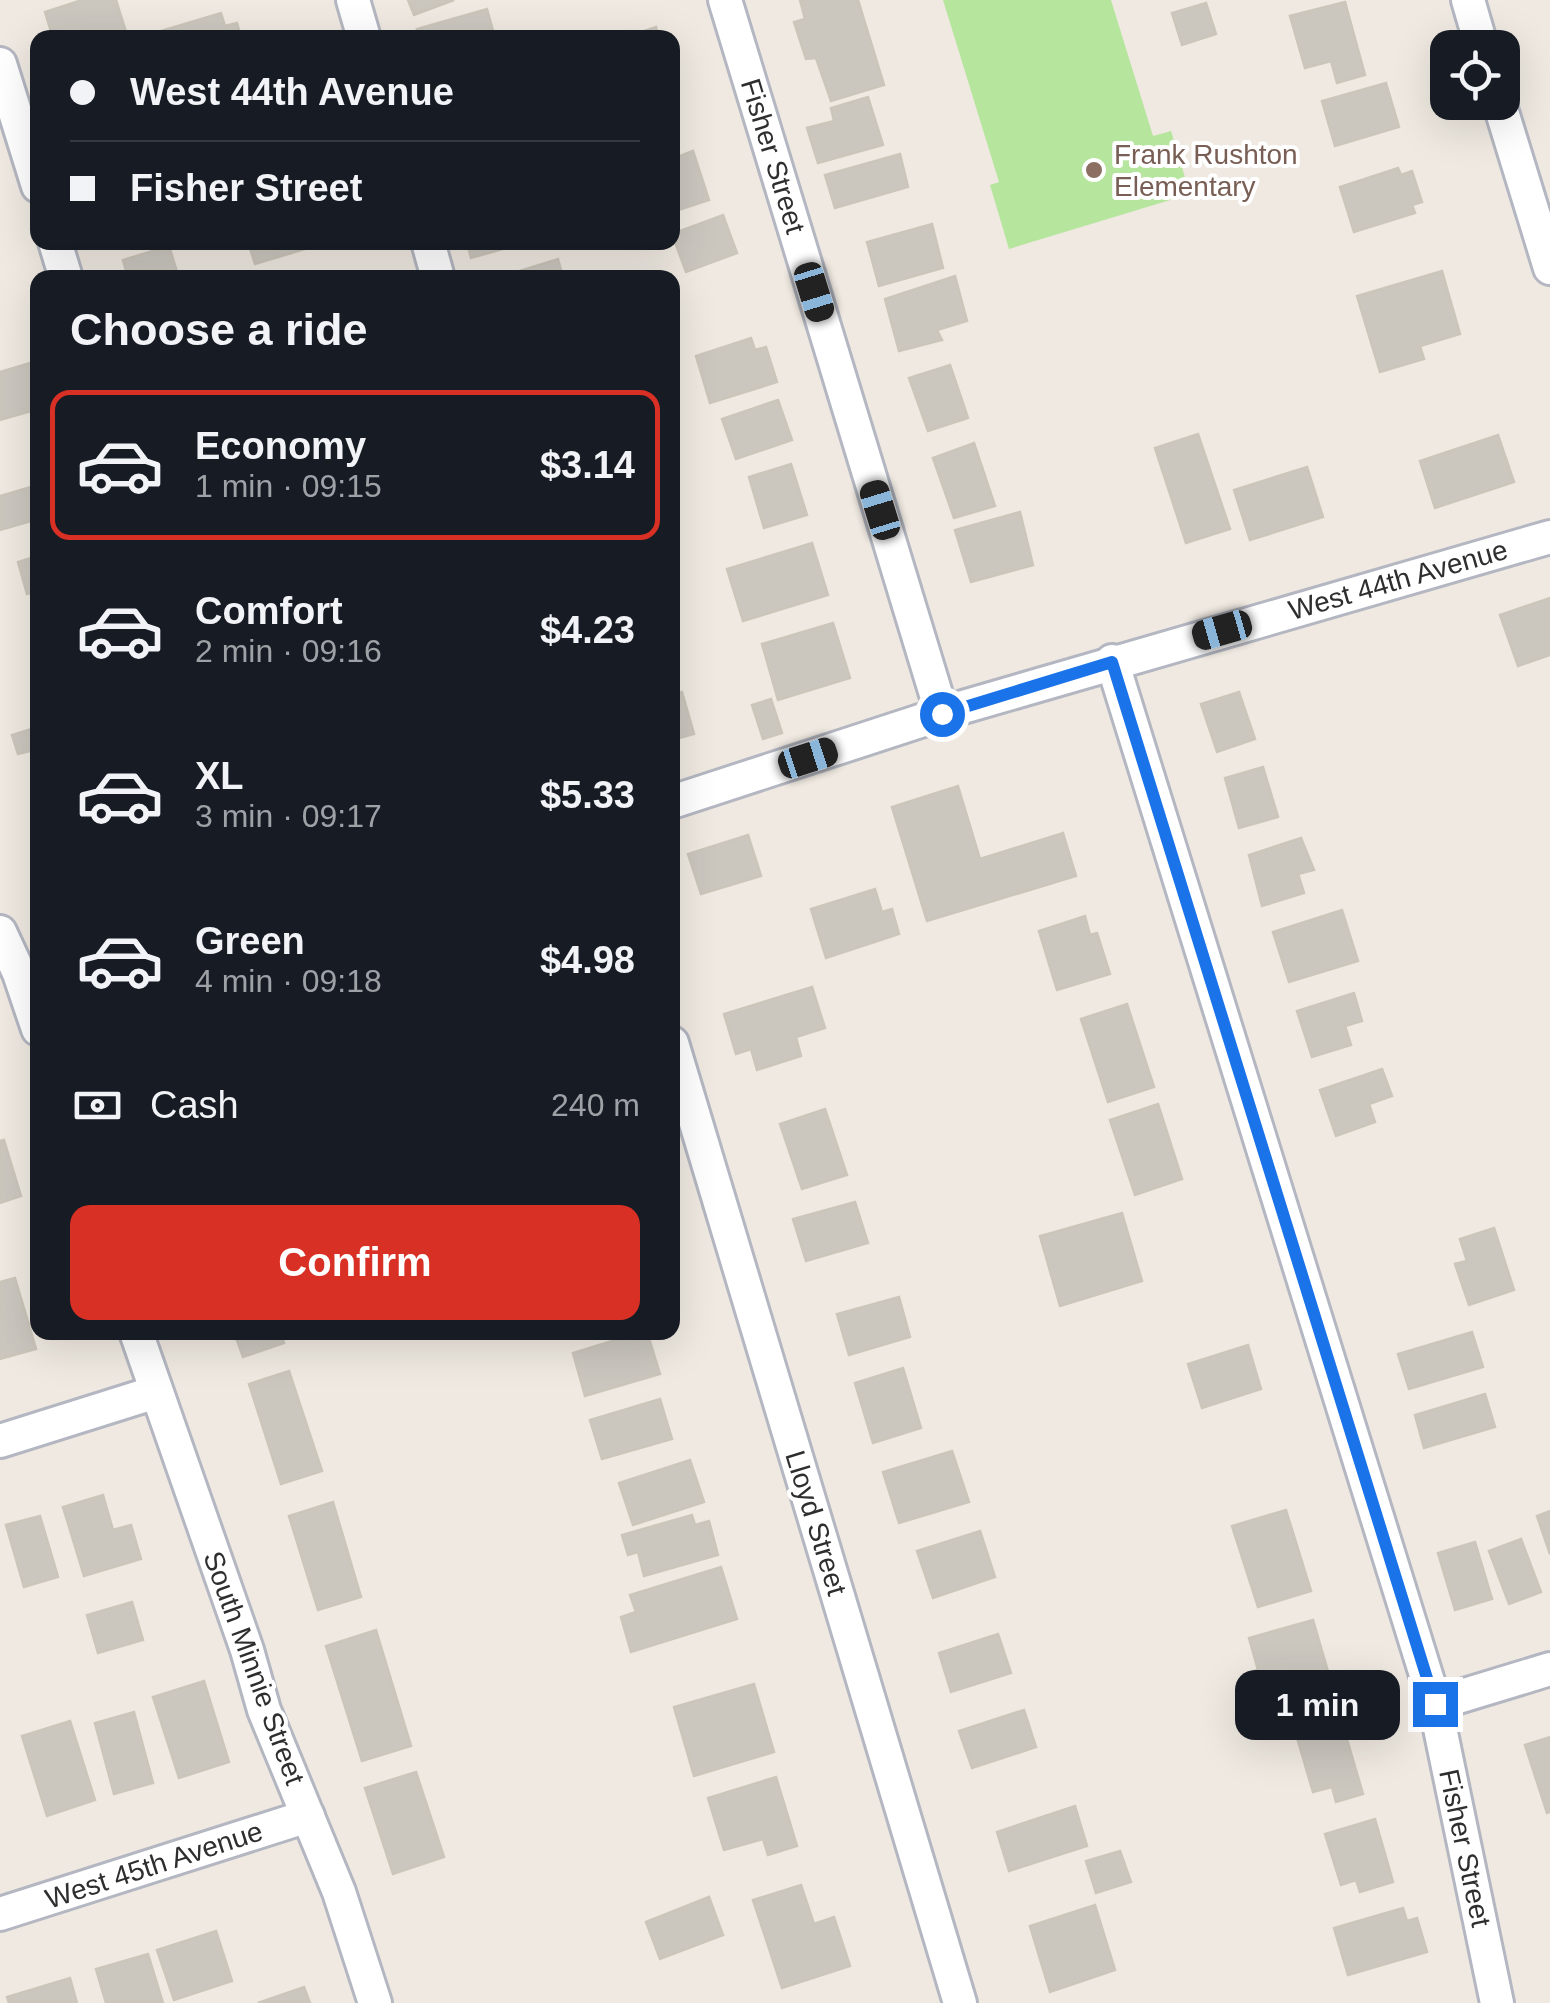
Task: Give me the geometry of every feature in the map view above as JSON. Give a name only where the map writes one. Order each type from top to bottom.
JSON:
[{"type":"street","points":[[353,0],[362,30]]},
{"type":"street","name":"Fisher Street","points":[[725,0],[942,714]]},
{"type":"street","points":[[1468,0],[1477,30]]},
{"type":"street","points":[[0,64],[30,160]]},
{"type":"street","points":[[1505,120],[1550,268]]},
{"type":"street","name":"West 44th Avenue","points":[[680,799],[1112,662],[1550,537]]},
{"type":"street","name":"Fisher Street","points":[[1112,662],[1435,1704],[1497,2003]]},
{"type":"street","points":[[0,932],[30,1006]]},
{"type":"street","name":"Lloyd Street","points":[[680,1070],[960,2003]]},
{"type":"street","name":"South Minnie Street","points":[[139,1340],[247,1650],[264,1710],[339,1892],[375,2003]]},
{"type":"street","points":[[0,1441],[156,1392]]},
{"type":"street","points":[[1435,1704],[1550,1668]]},
{"type":"street","name":"West 45th Avenue","points":[[0,1914],[308,1816]]},
{"type":"green space","name":"Frank Rushton Elementary","points":[[943,0],[1111,0],[1153,136],[1171,131],[1190,194],[1009,249],[990,185],[999,182]]},
{"type":"building","points":[[82,0],[116,0],[125,30],[51,30],[45,12]]},
{"type":"building","points":[[408,0],[454,0],[414,15]]},
{"type":"building","points":[[800,0],[858,0],[884,85],[831,101],[816,58],[806,59],[794,22],[805,19]]},
{"type":"building","points":[[1345,2],[1365,75],[1337,83],[1331,61],[1305,68],[1290,16]]},
{"type":"building","points":[[1206,3],[1216,34],[1182,45],[1172,13]]},
{"type":"building","points":[[487,9],[493,30],[417,30]]},
{"type":"building","points":[[221,13],[225,26],[237,23],[239,30],[164,30]]},
{"type":"building","points":[[1386,83],[1399,127],[1335,146],[1322,101]]},
{"type":"building","points":[[868,97],[883,145],[818,163],[807,128],[834,121],[831,108]]},
{"type":"building","points":[[693,151],[709,200],[680,209],[680,156]]},
{"type":"building","points":[[900,154],[908,187],[835,208],[825,175]]},
{"type":"building","points":[[1398,168],[1401,175],[1412,171],[1422,202],[1412,205],[1415,213],[1354,232],[1340,187]]},
{"type":"building","points":[[723,215],[737,253],[686,272],[678,250],[680,231]]},
{"type":"building","points":[[932,224],[943,268],[879,286],[867,242]]},
{"type":"building","points":[[170,250],[176,270],[126,270],[123,260]]},
{"type":"building","points":[[251,250],[302,250],[255,264]]},
{"type":"building","points":[[469,250],[499,250],[471,258]]},
{"type":"building","points":[[558,259],[561,270],[523,270]]},
{"type":"building","points":[[1442,271],[1460,334],[1420,346],[1424,359],[1380,372],[1357,296]]},
{"type":"building","points":[[955,276],[967,321],[937,330],[942,340],[899,351],[885,299]]},
{"type":"building","points":[[751,338],[755,350],[766,347],[777,382],[710,403],[696,356]]},
{"type":"building","points":[[30,363],[30,411],[0,420],[0,372]]},
{"type":"building","points":[[950,365],[968,418],[928,431],[909,378]]},
{"type":"building","points":[[778,400],[792,440],[736,459],[722,419]]},
{"type":"building","points":[[1198,434],[1230,529],[1186,543],[1155,448]]},
{"type":"building","points":[[1498,435],[1514,482],[1435,508],[1420,461]]},
{"type":"building","points":[[974,443],[995,506],[954,518],[933,458]]},
{"type":"building","points":[[791,464],[807,515],[764,528],[749,477]]},
{"type":"building","points":[[1307,467],[1323,517],[1250,540],[1234,490]]},
{"type":"building","points":[[30,487],[30,521],[0,530],[0,496]]},
{"type":"building","points":[[1020,512],[1033,565],[971,582],[955,530]]},
{"type":"building","points":[[812,543],[828,595],[743,621],[727,569]]},
{"type":"building","points":[[30,558],[30,593],[27,594],[18,562]]},
{"type":"building","points":[[1550,598],[1550,655],[1518,666],[1500,615]]},
{"type":"building","points":[[833,623],[850,678],[778,700],[762,644]]},
{"type":"building","points":[[680,692],[694,734],[680,738]]},
{"type":"building","points":[[1239,692],[1255,739],[1217,752],[1201,704]]},
{"type":"building","points":[[771,699],[782,733],[763,739],[752,705]]},
{"type":"building","points":[[30,729],[30,751],[18,754],[12,735]]},
{"type":"building","points":[[1263,767],[1278,817],[1239,828],[1225,778]]},
{"type":"building","points":[[958,786],[980,859],[1063,833],[1076,876],[927,921],[892,807]]},
{"type":"building","points":[[748,835],[761,876],[701,894],[688,854]]},
{"type":"building","points":[[1301,838],[1314,870],[1298,874],[1304,893],[1262,906],[1249,855]]},
{"type":"building","points":[[875,889],[882,912],[892,909],[899,934],[826,958],[811,909]]},
{"type":"building","points":[[1342,910],[1358,961],[1289,982],[1273,932]]},
{"type":"building","points":[[1085,916],[1090,935],[1097,933],[1110,974],[1057,990],[1039,931]]},
{"type":"building","points":[[812,987],[825,1028],[796,1037],[801,1056],[757,1070],[751,1049],[736,1054],[724,1014]]},
{"type":"building","points":[[1354,993],[1362,1021],[1345,1026],[1351,1045],[1312,1057],[1297,1011]]},
{"type":"building","points":[[1127,1004],[1154,1087],[1108,1102],[1081,1019]]},
{"type":"building","points":[[1382,1069],[1392,1096],[1369,1104],[1375,1122],[1336,1136],[1320,1090]]},
{"type":"building","points":[[1158,1104],[1182,1179],[1135,1195],[1110,1120]]},
{"type":"building","points":[[825,1109],[847,1175],[802,1189],[780,1124]]},
{"type":"building","points":[[4,1140],[21,1196],[0,1203],[0,1141]]},
{"type":"building","points":[[855,1202],[868,1243],[806,1261],[793,1219]]},
{"type":"building","points":[[1122,1213],[1142,1281],[1060,1306],[1040,1236]]},
{"type":"building","points":[[1494,1228],[1514,1290],[1469,1305],[1455,1264],[1467,1261],[1460,1239]]},
{"type":"building","points":[[15,1278],[30,1340],[36,1349],[0,1359],[0,1282]]},
{"type":"building","points":[[899,1297],[910,1337],[849,1355],[837,1314]]},
{"type":"building","points":[[1472,1332],[1483,1367],[1409,1389],[1398,1354]]},
{"type":"building","points":[[237,1340],[283,1340],[284,1343],[243,1357]]},
{"type":"building","points":[[615,1340],[649,1340],[660,1374],[585,1396],[573,1353]]},
{"type":"building","points":[[1248,1345],[1261,1389],[1202,1408],[1188,1364]]},
{"type":"building","points":[[903,1368],[921,1428],[873,1443],[855,1383]]},
{"type":"building","points":[[289,1371],[322,1471],[281,1484],[249,1384]]},
{"type":"building","points":[[1485,1394],[1495,1427],[1424,1448],[1415,1415]]},
{"type":"building","points":[[660,1399],[672,1439],[602,1459],[590,1420]]},
{"type":"building","points":[[952,1451],[969,1502],[899,1523],[883,1472]]},
{"type":"building","points":[[690,1460],[704,1502],[633,1525],[619,1483]]},
{"type":"building","points":[[103,1495],[113,1530],[131,1525],[141,1559],[84,1576],[63,1507]]},
{"type":"building","points":[[333,1502],[361,1597],[318,1610],[289,1516]]},
{"type":"building","points":[[1286,1510],[1311,1591],[1258,1607],[1232,1526]]},
{"type":"building","points":[[1550,1511],[1550,1554],[1537,1516]]},
{"type":"building","points":[[692,1515],[695,1525],[709,1521],[718,1555],[644,1576],[638,1552],[628,1555],[622,1535]]},
{"type":"building","points":[[40,1516],[58,1577],[24,1587],[6,1525]]},
{"type":"building","points":[[980,1531],[995,1577],[933,1598],[917,1551]]},
{"type":"building","points":[[1521,1539],[1541,1592],[1509,1604],[1489,1551]]},
{"type":"building","points":[[1475,1542],[1492,1599],[1455,1610],[1438,1553]]},
{"type":"building","points":[[721,1567],[737,1619],[631,1652],[621,1617],[636,1612],[630,1595]]},
{"type":"building","points":[[132,1602],[143,1640],[98,1653],[87,1615]]},
{"type":"building","points":[[1313,1620],[1338,1706],[1263,1727],[1248,1673],[1258,1670],[1249,1638]]},
{"type":"building","points":[[376,1630],[411,1746],[362,1761],[326,1646]]},
{"type":"building","points":[[998,1634],[1011,1673],[951,1692],[939,1653]]},
{"type":"building","points":[[204,1681],[229,1762],[179,1778],[153,1697]]},
{"type":"building","points":[[754,1684],[774,1752],[694,1776],[674,1707]]},
{"type":"building","points":[[1024,1710],[1036,1747],[972,1768],[959,1731]]},
{"type":"building","points":[[134,1712],[153,1783],[114,1794],[95,1723]]},
{"type":"building","points":[[70,1721],[95,1800],[47,1816],[22,1736]]},
{"type":"building","points":[[1344,1729],[1363,1794],[1336,1802],[1332,1787],[1313,1792],[1298,1741]]},
{"type":"building","points":[[1550,1737],[1550,1812],[1547,1813],[1525,1745]]},
{"type":"building","points":[[416,1772],[444,1857],[393,1874],[365,1788]]},
{"type":"building","points":[[776,1777],[797,1846],[768,1855],[763,1839],[724,1850],[708,1798]]},
{"type":"building","points":[[1075,1806],[1087,1846],[1009,1871],[997,1832]]},
{"type":"building","points":[[1375,1819],[1393,1882],[1360,1892],[1356,1880],[1341,1885],[1325,1834]]},
{"type":"building","points":[[1120,1851],[1131,1882],[1096,1893],[1086,1861]]},
{"type":"building","points":[[801,1885],[814,1924],[834,1917],[850,1966],[782,1988],[753,1900]]},
{"type":"building","points":[[709,1897],[723,1935],[660,1959],[646,1922]]},
{"type":"building","points":[[1095,1905],[1115,1970],[1050,1992],[1030,1926]]},
{"type":"building","points":[[1403,1908],[1407,1921],[1417,1918],[1427,1952],[1348,1975],[1334,1928]]},
{"type":"building","points":[[216,1931],[232,1981],[174,2000],[157,1950]]},
{"type":"building","points":[[148,1954],[163,2003],[106,2003],[96,1969]]},
{"type":"building","points":[[70,1978],[77,2003],[9,2003],[7,1997]]},
{"type":"building","points":[[304,1987],[310,2003],[258,2003]]},
{"type":"place","name":"Frank Rushton Elementary","points":[[1094,170]]},
{"type":"route","points":[[942,714],[1112,662],[1435,1704]]}]
